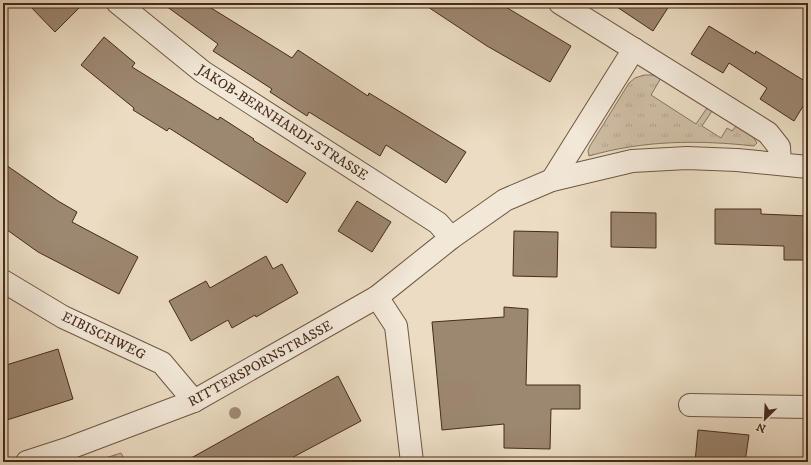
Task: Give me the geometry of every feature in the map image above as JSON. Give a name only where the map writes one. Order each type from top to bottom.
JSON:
[{"type":"street","name":"JAKOB-BERNHARDI-STRASSE","points":[[118,3],[203,72],[438,223],[451,238]]},
{"type":"street","points":[[560,3],[768,133],[779,147],[780,164]]},
{"type":"street","points":[[552,180],[634,50]]},
{"type":"street","name":"RITTERSPORNSTRASSE","points":[[27,462],[67,449],[194,401],[377,298],[451,238],[504,200],[552,180],[632,161],[688,158],[808,167]]},
{"type":"street","name":"EIBISCHWEG","points":[[3,281],[63,316],[162,363],[194,401]]},
{"type":"street","points":[[377,298],[396,326],[412,462]]},
{"type":"street","points":[[690,405],[808,408]]},
{"type":"green space","points":[[644,75],[652,75],[661,78],[651,95],[696,124],[707,108],[712,111],[702,126],[721,138],[727,128],[732,131],[736,126],[753,137],[757,143],[754,146],[692,142],[651,144],[589,156],[588,151],[590,146],[629,83],[635,78]]},
{"type":"green space","points":[[121,453],[126,462],[93,462]]},
{"type":"building","points":[[27,3],[84,3],[55,32]]},
{"type":"building","points":[[162,3],[203,3],[292,58],[298,50],[368,96],[369,93],[466,152],[446,183],[386,145],[380,156],[309,112],[307,116],[270,92],[272,89],[213,51],[218,44]]},
{"type":"building","points":[[422,3],[499,3],[571,46],[550,82],[487,46]]},
{"type":"building","points":[[611,3],[671,3],[653,31]]},
{"type":"building","points":[[709,26],[755,54],[756,51],[808,83],[808,98],[794,121],[760,99],[767,88],[729,63],[723,73],[691,54]]},
{"type":"building","points":[[104,37],[135,63],[132,67],[218,120],[220,117],[254,139],[253,140],[306,173],[287,203],[169,128],[167,131],[133,110],[134,108],[81,65]]},
{"type":"building","points":[[3,163],[58,201],[77,212],[72,222],[138,257],[119,294],[38,252],[3,227]]},
{"type":"building","points":[[357,201],[391,222],[372,252],[338,231]]},
{"type":"building","points":[[715,209],[761,209],[761,214],[808,216],[808,260],[784,260],[784,246],[715,244]]},
{"type":"building","points":[[611,212],[656,213],[656,248],[611,247]]},
{"type":"building","points":[[514,231],[558,232],[557,277],[513,276]]},
{"type":"building","points":[[266,256],[273,269],[282,264],[298,293],[256,317],[255,315],[232,328],[228,320],[191,341],[169,301],[206,281],[210,288]]},
{"type":"building","points":[[504,307],[528,309],[526,385],[580,385],[580,409],[551,409],[550,449],[504,448],[504,424],[442,430],[432,322],[504,317]]},
{"type":"building","points":[[58,349],[73,399],[7,420],[3,406],[3,366]]},
{"type":"building","points":[[338,376],[361,421],[284,462],[184,462]]},
{"type":"building","points":[[698,430],[749,435],[745,462],[695,462]]}]
